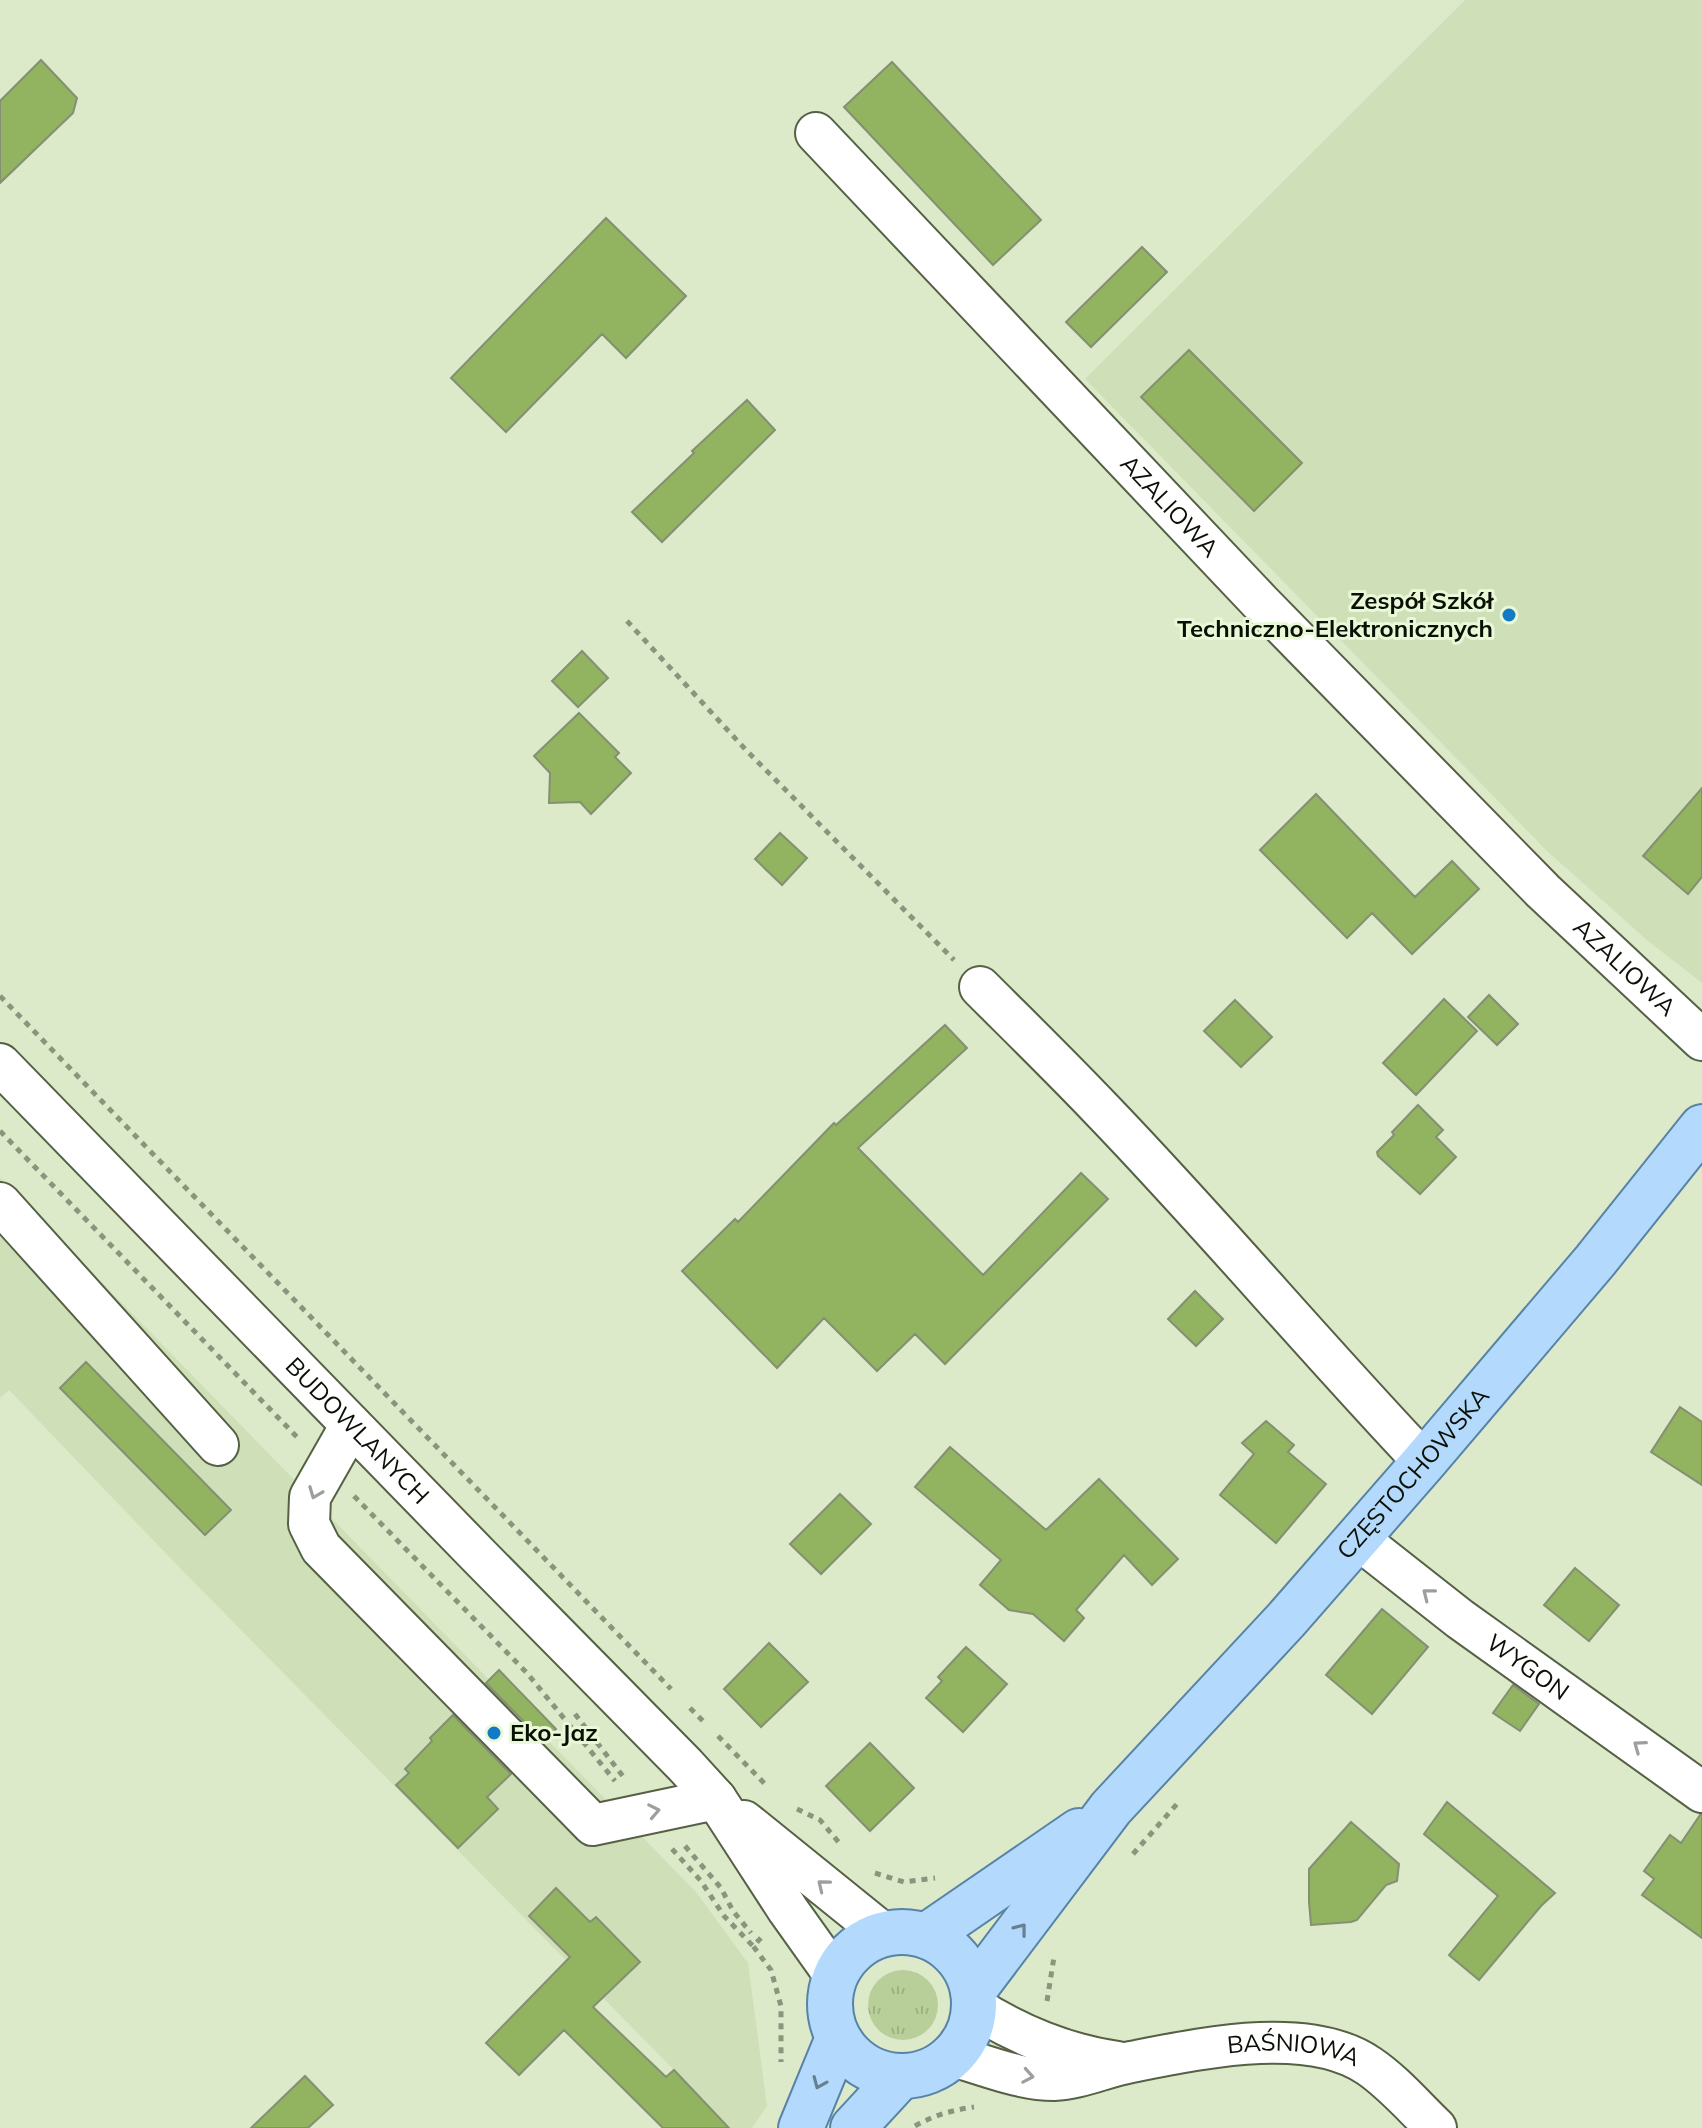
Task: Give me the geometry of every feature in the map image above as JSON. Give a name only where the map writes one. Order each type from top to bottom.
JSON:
[{"type":"main road","name":"CZĘSTOCHOWSKA","points":[[974,1999],[1111,1808],[1286,1620],[1424,1462],[1572,1289],[1702,1127]]},
{"type":"main road","name":"CZĘSTOCHOWSKA","points":[[905,1935],[1111,1808]]},
{"type":"main road","points":[[905,1935],[943,1945],[967,1973],[974,1999],[971,2025],[953,2056],[920,2075],[900,2077],[881,2074],[849,2054],[838,2038],[829,2007],[835,1976],[847,1957],[864,1942],[905,1935]]},
{"type":"main road","points":[[801,2128],[838,2038]]},
{"type":"main road","points":[[853,2128],[900,2077]]},
{"type":"street","name":"AZALIOWA","points":[[816,133],[1260,602],[1543,891],[1702,1040]]},
{"type":"street","points":[[980,987],[1110,1118],[1342,1376],[1424,1462]]},
{"type":"street","name":"BUDOWLANYCH","points":[[6,1082],[351,1425],[685,1765],[716,1799],[835,1976]]},
{"type":"street","points":[[0,1203],[218,1445]]},
{"type":"street","points":[[351,1425],[310,1497],[309,1524],[321,1548],[593,1825],[716,1799]]},
{"type":"street","name":"WYGON","points":[[1357,1538],[1460,1619],[1702,1792]]},
{"type":"street","name":"BUDOWLANYCH","points":[[716,1799],[905,1935]]},
{"type":"street","name":"BAŚNIOWA","points":[[974,1999],[1000,2023],[1074,2053],[1126,2063]]},
{"type":"street","name":"BAŚNIOWA","points":[[953,2056],[1051,2080],[1072,2078],[1126,2063],[1256,2043],[1292,2043],[1350,2055],[1368,2065],[1436,2128]]},
{"type":"path","points":[[627,621],[746,750],[980,987]]},
{"type":"path","points":[[0,996],[774,1793]]},
{"type":"path","points":[[0,1131],[527,1673],[647,1813],[701,1881],[724,1916],[756,1943],[721,1888],[647,1813],[635,1791],[573,1712]]},
{"type":"path","points":[[1131,1856],[1183,1797]]},
{"type":"path","points":[[786,1804],[820,1820],[847,1851]]},
{"type":"path","points":[[1038,2039],[1052,2007],[1046,2001],[1052,1959],[1059,1948]]},
{"type":"path","points":[[911,2128],[930,2117],[954,2110],[975,2106],[1002,2109],[1017,2074]]},
{"type":"shaded area","name":"Zespół Szkół Techniczno-Elektronicznych","points":[[1465,0],[1702,0],[1702,983],[1648,941],[1548,852],[1085,379]]},
{"type":"shaded area","points":[[0,1178],[696,1892],[748,1963],[767,2106],[752,2128],[731,2128],[9,1390],[0,1398]]},
{"type":"green space","points":[[910,1970],[932,1985],[938,2005],[936,2019],[928,2030],[917,2038],[896,2040],[878,2030],[870,2019],[868,1998],[878,1980],[889,1972]]},
{"type":"building","points":[[41,60],[77,98],[73,113],[0,183],[0,101]]},
{"type":"building","points":[[892,62],[1041,220],[993,265],[844,107]]},
{"type":"building","points":[[606,218],[686,296],[626,358],[602,334],[506,432],[451,378]]},
{"type":"building","points":[[1142,247],[1167,272],[1091,347],[1066,322]]},
{"type":"building","points":[[1189,350],[1302,463],[1254,511],[1141,397]]},
{"type":"building","points":[[747,400],[775,430],[662,542],[632,512]]},
{"type":"building","points":[[582,651],[608,678],[578,707],[552,681]]},
{"type":"building","points":[[579,713],[619,753],[615,757],[631,773],[591,814],[580,802],[549,803],[550,773],[534,756]]},
{"type":"building","points":[[1702,788],[1702,877],[1688,894],[1643,856]]},
{"type":"building","points":[[1316,794],[1415,897],[1452,861],[1479,889],[1412,954],[1372,913],[1347,938],[1260,850]]},
{"type":"building","points":[[780,833],[807,858],[782,885],[755,859]]},
{"type":"building","points":[[1489,995],[1518,1024],[1497,1045],[1468,1017]]},
{"type":"building","points":[[1444,999],[1477,1031],[1416,1095],[1383,1063]]},
{"type":"building","points":[[1235,1000],[1272,1037],[1241,1067],[1204,1031]]},
{"type":"building","points":[[945,1025],[967,1048],[858,1148],[983,1275],[1081,1173],[1108,1199],[945,1364],[915,1334],[877,1371],[824,1318],[777,1368],[682,1271],[735,1219],[738,1222],[834,1123],[836,1125]]},
{"type":"building","points":[[1418,1105],[1443,1130],[1436,1137],[1456,1157],[1420,1194],[1377,1152]]},
{"type":"building","points":[[1195,1291],[1223,1319],[1196,1346],[1168,1319]]},
{"type":"building","points":[[86,1362],[231,1510],[205,1535],[60,1388]]},
{"type":"building","points":[[1680,1407],[1702,1422],[1702,1485],[1651,1452]]},
{"type":"building","points":[[1266,1421],[1294,1445],[1288,1452],[1326,1484],[1276,1543],[1220,1495],[1254,1454],[1242,1443]]},
{"type":"building","points":[[950,1447],[1046,1530],[1099,1479],[1178,1559],[1152,1585],[1124,1555],[1076,1610],[1084,1618],[1064,1641],[1033,1614],[1009,1610],[980,1585],[1001,1560],[915,1487]]},
{"type":"building","points":[[840,1494],[871,1524],[821,1574],[790,1544]]},
{"type":"building","points":[[1575,1568],[1619,1605],[1589,1641],[1544,1605]]},
{"type":"building","points":[[1382,1609],[1428,1647],[1372,1714],[1326,1675]]},
{"type":"building","points":[[769,1643],[808,1682],[761,1727],[724,1689]]},
{"type":"building","points":[[966,1647],[1007,1684],[963,1732],[926,1698],[942,1681],[938,1677]]},
{"type":"building","points":[[499,1670],[556,1729],[544,1742],[486,1683]]},
{"type":"building","points":[[1513,1685],[1539,1704],[1520,1731],[1493,1713]]},
{"type":"building","points":[[453,1715],[511,1774],[487,1797],[498,1809],[458,1848],[396,1785],[409,1773],[405,1769],[432,1741],[430,1738]]},
{"type":"building","points":[[870,1743],[914,1788],[870,1831],[826,1786]]},
{"type":"building","points":[[1447,1802],[1555,1893],[1479,1980],[1449,1955],[1498,1896],[1424,1834]]},
{"type":"building","points":[[1700,1815],[1702,1938],[1642,1895],[1654,1879],[1644,1871],[1670,1835],[1681,1843]]},
{"type":"building","points":[[1351,1822],[1399,1864],[1397,1881],[1386,1885],[1357,1920],[1311,1925],[1309,1869]]},
{"type":"building","points":[[556,1888],[590,1922],[596,1917],[640,1962],[593,2007],[666,2077],[674,2070],[729,2128],[663,2128],[564,2030],[519,2075],[486,2043],[570,1957],[529,1916]]},
{"type":"building","points":[[305,2076],[333,2105],[308,2128],[251,2128]]},
{"type":"place","name":"Zespół Szkół Techniczno-Elektronicznych","points":[[1509,615]]},
{"type":"place","name":"Eko-Jaz","points":[[494,1733]]}]
